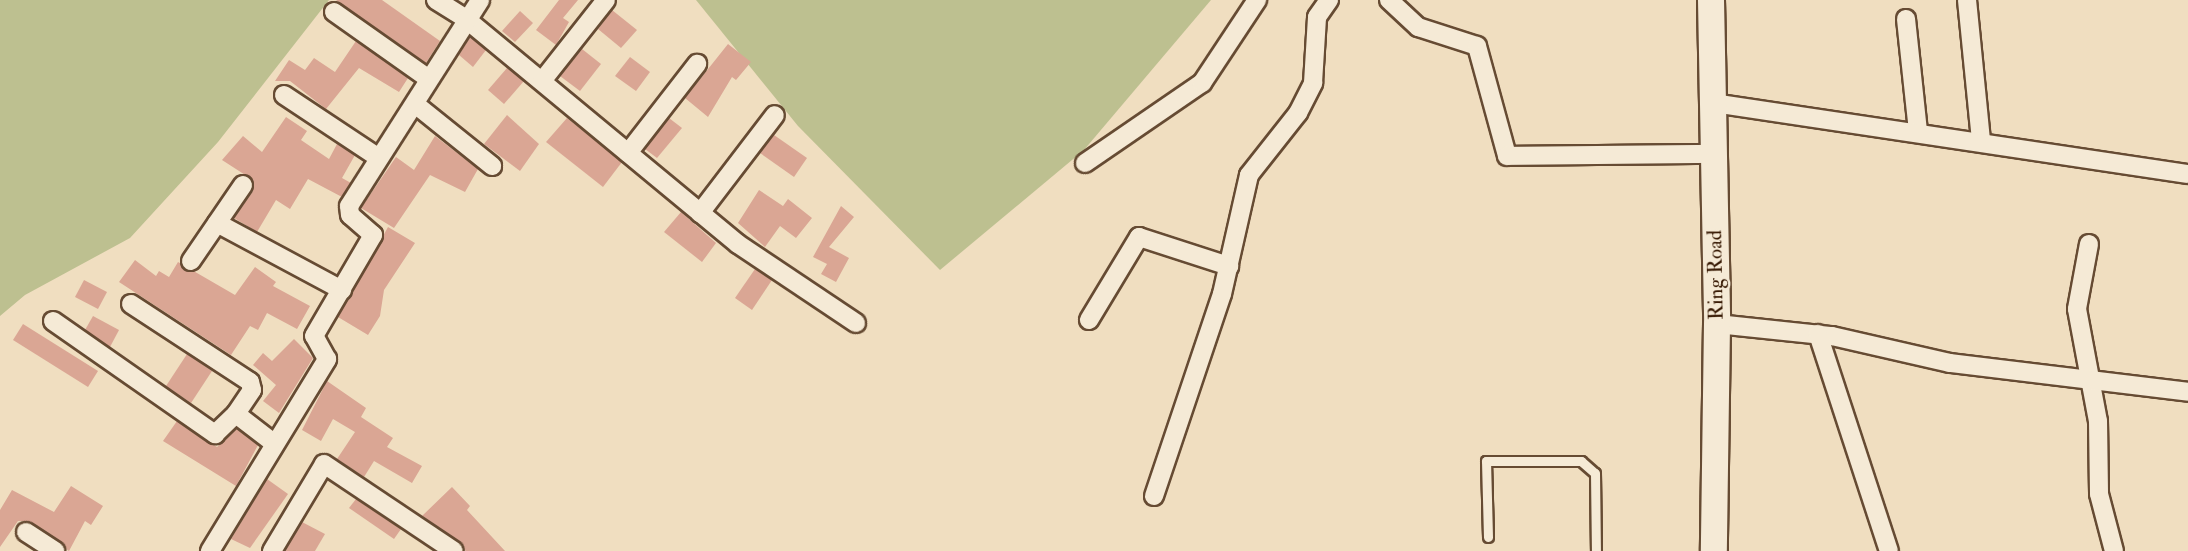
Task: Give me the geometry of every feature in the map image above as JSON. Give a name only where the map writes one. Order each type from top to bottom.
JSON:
[{"type":"street","points":[[436,0],[466,19],[700,213],[856,322]]},
{"type":"street","points":[[210,551],[327,359],[314,336],[373,235],[350,215],[349,206],[480,0]]},
{"type":"street","points":[[542,81],[606,0]]},
{"type":"street","points":[[1085,163],[1202,83],[1257,0]]},
{"type":"street","points":[[1154,495],[1229,266],[1249,175],[1298,113],[1313,83],[1317,17],[1329,0]]},
{"type":"street","points":[[1389,0],[1418,27],[1477,46],[1507,156],[1712,154]]},
{"type":"street","name":"Ring Road","points":[[1711,0],[1712,154],[1717,324],[1714,551]]},
{"type":"street","points":[[1967,0],[1981,140]]},
{"type":"street","points":[[334,12],[429,79]]},
{"type":"street","points":[[1906,19],[1918,131]]},
{"type":"street","points":[[628,153],[697,64]]},
{"type":"street","points":[[284,95],[379,158]]},
{"type":"street","points":[[1713,103],[1981,140],[2188,174]]},
{"type":"street","points":[[415,104],[492,166]]},
{"type":"street","points":[[700,213],[775,115]]},
{"type":"street","points":[[191,261],[243,185]]},
{"type":"street","points":[[217,223],[342,290]]},
{"type":"street","points":[[1089,320],[1139,237],[1229,266]]},
{"type":"street","points":[[2089,244],[2077,309],[2099,433],[2099,494],[2114,551]]},
{"type":"street","points":[[53,321],[215,434],[236,414],[252,390],[250,382],[131,304]]},
{"type":"street","points":[[1717,324],[1818,334],[1950,363],[2090,376],[2188,392]]},
{"type":"street","points":[[1818,334],[1889,551]]},
{"type":"street","points":[[236,414],[275,444]]},
{"type":"street","points":[[272,551],[324,464],[454,551]]},
{"type":"street","points":[[26,532],[56,551]]},
{"type":"lane","points":[[1488,537],[1486,461],[1581,461],[1595,473],[1596,551]]},
{"type":"green space","points":[[0,0],[329,0],[218,142],[130,238],[25,295],[0,316]]},
{"type":"green space","points":[[696,0],[1211,0],[1084,150],[940,270],[798,126]]},
{"type":"building","points":[[336,0],[382,0],[440,41],[426,63]]},
{"type":"building","points":[[559,0],[578,0],[563,18],[569,22],[556,45],[536,30]]},
{"type":"building","points":[[612,10],[637,30],[621,48],[598,29]]},
{"type":"building","points":[[520,11],[533,23],[515,42],[502,31]]},
{"type":"building","points":[[470,37],[486,50],[473,67],[459,55]]},
{"type":"building","points":[[356,41],[408,78],[399,92],[359,68],[326,109],[290,81],[275,81],[289,60],[305,70],[314,58],[335,72]]},
{"type":"building","points":[[728,44],[751,62],[736,80],[732,77],[708,117],[685,98]]},
{"type":"building","points":[[582,49],[601,64],[580,91],[560,76]]},
{"type":"building","points":[[630,57],[650,72],[636,91],[615,76]]},
{"type":"building","points":[[507,68],[524,81],[504,104],[488,90]]},
{"type":"building","points":[[507,115],[539,144],[520,171],[484,144]]},
{"type":"building","points":[[286,117],[307,131],[301,140],[329,159],[337,144],[355,155],[342,178],[351,183],[342,197],[308,179],[290,209],[276,200],[257,232],[234,218],[253,191],[253,180],[222,160],[243,136],[262,152]]},
{"type":"building","points":[[567,118],[622,162],[603,187],[546,142]]},
{"type":"building","points":[[669,118],[682,128],[657,158],[645,149]]},
{"type":"building","points":[[774,135],[807,158],[794,177],[760,153]]},
{"type":"building","points":[[435,136],[478,169],[465,192],[430,175],[394,228],[361,208],[396,157],[414,170]]},
{"type":"building","points":[[759,190],[783,206],[788,199],[812,218],[796,238],[780,226],[765,247],[738,223]]},
{"type":"building","points":[[841,206],[854,217],[829,247],[849,258],[836,282],[821,274],[827,264],[813,257]]},
{"type":"building","points":[[681,212],[716,243],[702,262],[664,232]]},
{"type":"building","points":[[388,227],[415,243],[384,290],[380,316],[368,335],[338,317]]},
{"type":"building","points":[[135,260],[156,276],[159,271],[169,277],[178,262],[235,295],[255,267],[276,282],[273,286],[310,306],[297,329],[267,313],[258,330],[250,326],[231,355],[119,282]]},
{"type":"building","points":[[755,269],[772,280],[752,310],[735,298]]},
{"type":"building","points":[[84,280],[107,292],[98,309],[75,297]]},
{"type":"building","points":[[93,316],[119,330],[110,347],[85,330]]},
{"type":"building","points":[[23,324],[98,371],[88,387],[13,340]]},
{"type":"building","points":[[294,339],[313,358],[279,413],[263,401],[276,385],[253,365],[263,353],[272,361]]},
{"type":"building","points":[[187,354],[212,371],[191,403],[166,386]]},
{"type":"building","points":[[327,381],[366,408],[361,417],[393,438],[387,447],[422,466],[412,483],[374,461],[364,477],[337,459],[355,432],[333,419],[321,441],[302,430]]},
{"type":"building","points":[[177,421],[217,447],[237,429],[258,445],[236,486],[163,441]]},
{"type":"building","points":[[267,479],[288,494],[250,548],[231,539]]},
{"type":"building","points":[[71,486],[103,506],[91,525],[85,521],[69,551],[27,521],[18,521],[0,547],[0,510],[12,490],[54,512]]},
{"type":"building","points":[[452,487],[470,506],[467,510],[505,551],[466,551],[422,516]]},
{"type":"building","points":[[356,499],[401,529],[394,539],[349,508]]},
{"type":"building","points":[[302,522],[325,534],[315,551],[285,551]]}]
